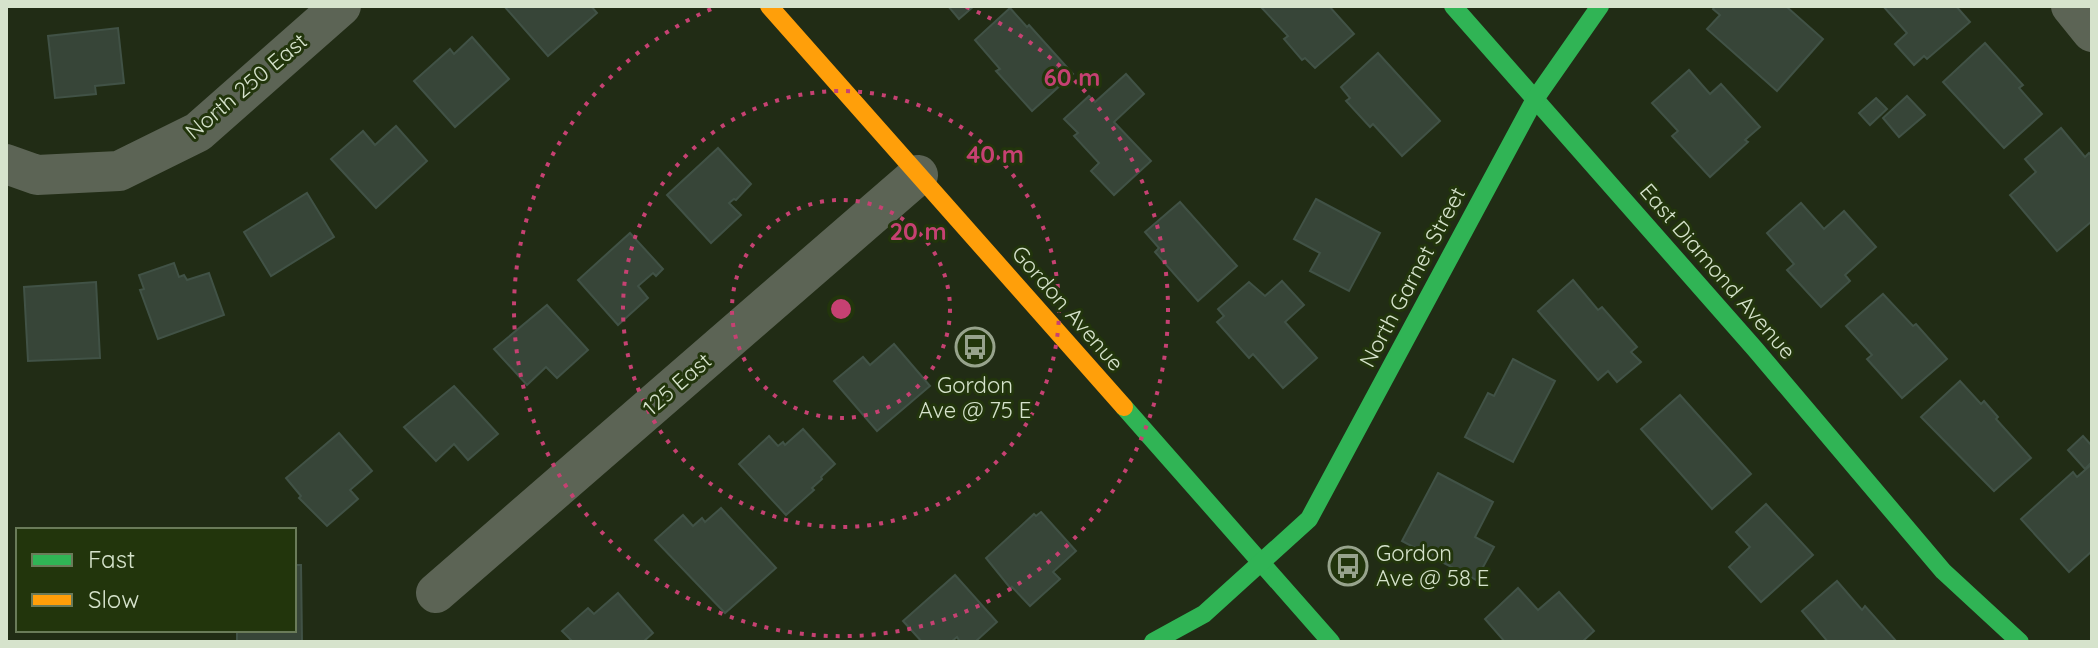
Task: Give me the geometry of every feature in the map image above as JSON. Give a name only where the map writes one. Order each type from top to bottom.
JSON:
[{"type":"street","name":"North 250 East","points":[[6,164],[37,175],[119,171],[198,132],[341,6]]},
{"type":"street","name":"Gordon Avenue","points":[[769,6],[1331,642]]},
{"type":"street","name":"East Diamond Avenue","points":[[1453,6],[1755,349],[1943,571],[2020,642]]},
{"type":"street","name":"North Garnet Street","points":[[1153,642],[1204,614],[1309,519],[1535,99],[1600,6]]},
{"type":"street","points":[[2071,6],[2092,32]]},
{"type":"street","name":"125 East","points":[[436,593],[918,175]]},
{"type":"building","points":[[504,6],[591,6],[597,13],[548,56]]},
{"type":"building","points":[[948,6],[974,6],[959,19]]},
{"type":"building","points":[[1260,6],[1329,6],[1354,34],[1315,68],[1305,58],[1302,60],[1284,39],[1288,36]]},
{"type":"building","points":[[1715,6],[1790,6],[1788,8],[1823,39],[1777,91],[1707,29],[1720,15],[1713,9]]},
{"type":"building","points":[[1883,6],[1956,6],[1970,22],[1927,59],[1924,56],[1914,65],[1895,44],[1907,33]]},
{"type":"building","points":[[1010,8],[1073,74],[1032,111],[996,71],[1000,69],[975,40]]},
{"type":"building","points":[[118,28],[124,83],[95,86],[96,94],[55,98],[48,36]]},
{"type":"building","points":[[472,37],[509,79],[455,127],[414,81],[450,49],[454,54]]},
{"type":"building","points":[[1985,43],[2023,85],[2019,88],[2042,114],[2004,148],[1943,82]]},
{"type":"building","points":[[1378,53],[1440,121],[1402,156],[1373,124],[1370,127],[1346,101],[1350,98],[1341,87]]},
{"type":"building","points":[[1689,70],[1710,94],[1721,84],[1760,127],[1710,177],[1672,136],[1678,131],[1652,103]]},
{"type":"building","points":[[1126,74],[1144,94],[1114,122],[1151,161],[1114,195],[1091,171],[1099,163],[1074,136],[1078,133],[1064,119],[1089,96],[1095,102]]},
{"type":"building","points":[[1907,96],[1925,115],[1899,137],[1883,118]]},
{"type":"building","points":[[1876,98],[1887,109],[1870,125],[1859,113]]},
{"type":"building","points":[[396,126],[427,161],[376,208],[331,159],[363,131],[375,145]]},
{"type":"building","points":[[2061,128],[2085,157],[2089,153],[2092,156],[2092,221],[2057,251],[2010,195],[2036,172],[2025,159]]},
{"type":"building","points":[[718,148],[751,184],[729,203],[741,215],[711,243],[667,195]]},
{"type":"building","points":[[307,193],[334,237],[271,276],[244,232]]},
{"type":"building","points":[[1316,199],[1380,233],[1349,291],[1310,271],[1320,253],[1294,239]]},
{"type":"building","points":[[1180,202],[1237,266],[1198,301],[1155,252],[1159,248],[1145,232]]},
{"type":"building","points":[[1801,203],[1824,229],[1844,211],[1876,247],[1845,275],[1850,281],[1821,307],[1787,270],[1794,264],[1767,233]]},
{"type":"building","points":[[630,233],[663,269],[638,286],[648,298],[618,325],[578,280]]},
{"type":"building","points":[[174,263],[179,277],[184,275],[187,280],[209,273],[224,315],[158,339],[140,290],[144,289],[139,275]]},
{"type":"building","points":[[1573,280],[1598,310],[1602,307],[1637,347],[1631,352],[1641,362],[1617,382],[1608,371],[1598,380],[1538,311]]},
{"type":"building","points":[[1282,281],[1304,305],[1285,322],[1317,358],[1283,388],[1253,354],[1249,358],[1217,322],[1224,316],[1218,309],[1249,282],[1265,296]]},
{"type":"building","points":[[96,282],[100,358],[28,361],[24,287]]},
{"type":"building","points":[[1883,294],[1913,326],[1916,324],[1947,359],[1902,398],[1867,359],[1872,355],[1846,326]]},
{"type":"building","points":[[547,305],[588,350],[557,378],[546,367],[527,385],[494,349]]},
{"type":"building","points":[[894,344],[930,386],[877,431],[834,381],[863,357],[870,365]]},
{"type":"building","points":[[1513,359],[1555,381],[1513,462],[1465,437],[1488,393],[1494,396]]},
{"type":"building","points":[[1960,381],[1981,404],[1984,401],[2031,458],[1994,491],[1921,417]]},
{"type":"building","points":[[454,386],[498,434],[468,460],[454,444],[436,461],[404,427]]},
{"type":"building","points":[[1680,395],[1751,474],[1712,509],[1641,429]]},
{"type":"building","points":[[803,429],[835,464],[812,488],[814,490],[786,515],[739,464],[769,436],[778,446],[783,442],[785,445]]},
{"type":"building","points":[[339,433],[372,471],[350,490],[358,499],[327,526],[299,498],[301,496],[286,478]]},
{"type":"building","points":[[2083,436],[2092,446],[2092,462],[2085,469],[2068,450]]},
{"type":"building","points":[[2092,464],[2092,551],[2069,572],[2021,519],[2073,472],[2077,477]]},
{"type":"building","points":[[1438,473],[1493,502],[1475,537],[1494,547],[1476,580],[1402,541]]},
{"type":"building","points":[[1766,504],[1813,555],[1761,602],[1729,567],[1750,547],[1736,532]]},
{"type":"building","points":[[721,508],[776,568],[725,613],[655,540],[683,515],[693,526],[702,518],[705,522]]},
{"type":"building","points":[[1041,512],[1076,551],[1053,572],[1060,579],[1030,606],[1011,589],[986,558],[1034,514],[1036,516]]},
{"type":"building","points":[[296,565],[301,565],[302,642],[237,642],[237,632],[296,632]]},
{"type":"building","points":[[955,575],[997,622],[975,642],[960,642],[957,637],[951,642],[922,642],[903,621]]},
{"type":"building","points":[[1837,581],[1862,610],[1865,606],[1897,642],[1828,642],[1802,611]]},
{"type":"building","points":[[1518,588],[1538,610],[1559,592],[1594,631],[1582,642],[1505,642],[1485,619]]},
{"type":"building","points":[[618,593],[653,633],[643,642],[573,642],[562,631],[588,608],[594,614]]},
{"type":"traffic: fast","points":[[1453,6],[1755,349],[1943,571],[2020,642]]},
{"type":"traffic: fast","points":[[1153,642],[1204,614],[1309,519],[1535,99],[1600,6]]},
{"type":"traffic: fast","points":[[1124,407],[1331,642]]},
{"type":"traffic: slow","points":[[769,6],[1124,407]]},
{"type":"place","name":"Gordon Ave @ 75 E","points":[[975,347]]},
{"type":"place","name":"Gordon Ave @ 58 E","points":[[1348,566]]}]
